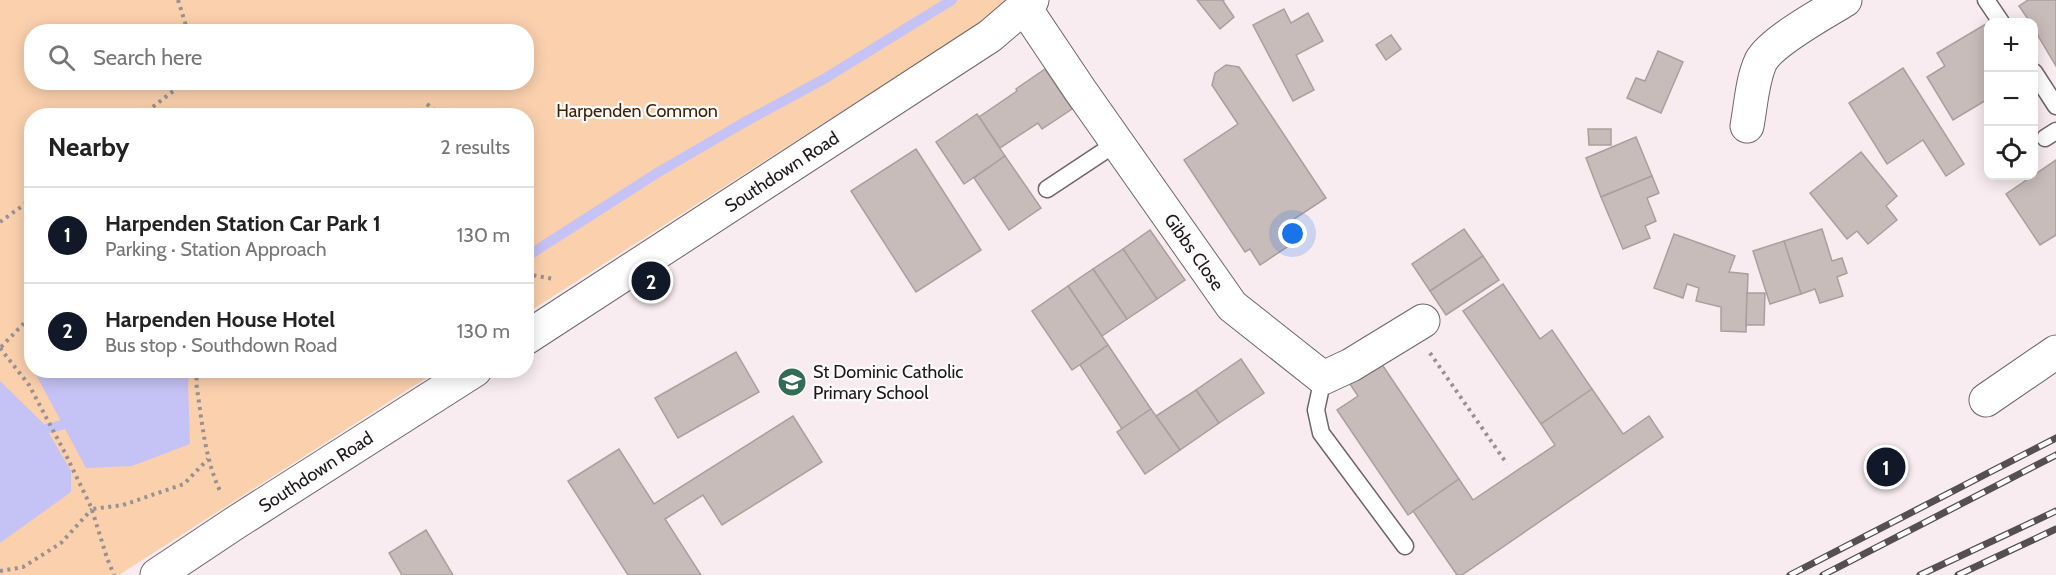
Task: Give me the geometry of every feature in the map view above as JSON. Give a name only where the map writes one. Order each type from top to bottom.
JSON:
[{"type":"street","points":[[1747,126],[1755,79],[1762,59],[1777,44],[1845,0]]},
{"type":"street","name":"Gibbs Close","points":[[1029,4],[1080,90],[1232,306],[1323,378]]},
{"type":"street","name":"Southdown Road","points":[[534,333],[990,36],[1029,4]]},
{"type":"street","points":[[1323,378],[1351,365],[1418,324]]},
{"type":"street","points":[[1986,400],[2056,352]]},
{"type":"street","name":"Southdown Road","points":[[157,575],[462,378]]},
{"type":"lane","points":[[1986,0],[1998,18]]},
{"type":"lane","points":[[2038,78],[2056,106]]},
{"type":"lane","points":[[1047,189],[1118,142]]},
{"type":"lane","points":[[1323,378],[1316,410],[1322,434],[1405,546]]},
{"type":"path","points":[[178,0],[186,24]]},
{"type":"path","points":[[151,108],[175,90]]},
{"type":"path","points":[[427,104],[432,108]]},
{"type":"path","points":[[0,222],[24,205]]},
{"type":"path","points":[[24,323],[0,347],[29,385],[45,414],[92,509],[114,575]]},
{"type":"path","points":[[1418,324],[1507,464]]},
{"type":"path","points":[[197,378],[211,472],[235,523]]},
{"type":"path","points":[[0,571],[23,567],[61,543],[92,509],[123,505],[184,484],[208,459]]},
{"type":"green space","name":"Harpenden Common","points":[[0,0],[1016,0],[534,309],[534,108],[24,108],[24,378],[426,378],[119,575],[0,575]]},
{"type":"water","points":[[38,378],[189,378],[190,444],[132,466],[86,468]]},
{"type":"water","points":[[0,381],[43,423],[71,471],[71,492],[0,543]]},
{"type":"building","points":[[1197,0],[1224,0],[1234,17],[1220,29]]},
{"type":"building","points":[[2028,0],[2056,0],[2056,66],[2038,36],[2038,18],[2027,18],[2019,6]]},
{"type":"building","points":[[1284,9],[1291,23],[1308,13],[1323,41],[1296,55],[1314,90],[1293,101],[1253,25]]},
{"type":"building","points":[[1984,25],[1984,101],[1953,120],[1927,77],[1945,66],[1937,53]]},
{"type":"building","points":[[1391,35],[1401,49],[1386,60],[1376,45]]},
{"type":"building","points":[[1658,51],[1683,62],[1661,113],[1627,98],[1636,78],[1645,81]]},
{"type":"building","points":[[1226,65],[1239,67],[1326,198],[1285,225],[1296,241],[1260,265],[1250,249],[1245,252],[1184,160],[1238,124],[1212,85],[1215,73]]},
{"type":"building","points":[[1903,68],[1964,164],[1946,176],[1923,140],[1887,164],[1849,103]]},
{"type":"building","points":[[1045,69],[1072,109],[1042,129],[1038,123],[1000,148],[979,117]]},
{"type":"building","points":[[977,114],[1005,156],[964,184],[936,142]]},
{"type":"building","points":[[1588,129],[1611,129],[1611,145],[1589,145]]},
{"type":"building","points":[[1636,137],[1652,176],[1601,197],[1586,158]]},
{"type":"building","points":[[916,149],[981,250],[916,292],[851,191]]},
{"type":"building","points":[[1861,152],[1897,196],[1886,206],[1897,220],[1868,244],[1857,231],[1847,239],[1810,193]]},
{"type":"building","points":[[1005,156],[1041,208],[1009,230],[974,178]]},
{"type":"building","points":[[2056,160],[2056,235],[2040,245],[2006,194],[2027,180],[2038,180],[2038,172]]},
{"type":"building","points":[[1652,176],[1659,193],[1647,198],[1656,221],[1645,226],[1650,238],[1623,249],[1601,197]]},
{"type":"building","points":[[1464,229],[1483,256],[1430,291],[1412,264]]},
{"type":"building","points":[[1822,229],[1832,261],[1842,258],[1847,273],[1837,277],[1843,296],[1820,303],[1815,289],[1801,294],[1784,241]]},
{"type":"building","points":[[1150,230],[1185,280],[1157,299],[1123,249]]},
{"type":"building","points":[[1674,234],[1735,256],[1729,272],[1748,274],[1746,332],[1721,331],[1721,307],[1696,301],[1699,288],[1687,284],[1683,298],[1654,288]]},
{"type":"building","points":[[1784,241],[1801,294],[1770,304],[1753,251]]},
{"type":"building","points":[[1123,249],[1157,299],[1127,319],[1093,269]]},
{"type":"building","points":[[1483,256],[1499,280],[1446,315],[1430,291]]},
{"type":"building","points":[[1093,269],[1127,319],[1102,336],[1068,286]]},
{"type":"building","points":[[1503,284],[1540,339],[1552,330],[1592,389],[1541,424],[1463,311]]},
{"type":"building","points":[[1068,286],[1108,345],[1072,370],[1032,311]]},
{"type":"building","points":[[1747,293],[1765,293],[1764,325],[1746,325]]},
{"type":"building","points":[[1108,345],[1151,409],[1122,429],[1080,365]]},
{"type":"building","points":[[736,352],[759,392],[678,438],[655,398]]},
{"type":"building","points":[[1241,359],[1264,393],[1219,423],[1196,390]]},
{"type":"building","points":[[1381,363],[1459,479],[1408,515],[1337,410],[1358,396],[1350,384]]},
{"type":"building","points":[[1592,389],[1623,434],[1649,416],[1663,437],[1462,575],[1457,575],[1413,511],[1459,479],[1473,500],[1555,445],[1541,424]]},
{"type":"building","points":[[1196,390],[1219,423],[1180,450],[1156,416]]},
{"type":"building","points":[[1151,409],[1180,450],[1145,474],[1117,432]]},
{"type":"building","points":[[793,416],[822,462],[722,525],[703,495],[665,519],[701,575],[628,575],[568,481],[619,449],[654,504]]},
{"type":"building","points":[[426,530],[453,575],[402,575],[389,553]]},
{"type":"waterway","points":[[534,252],[657,173],[824,79],[952,0]]},
{"type":"waterway","points":[[46,429],[62,425]]},
{"type":"railway","points":[[1790,575],[2056,438]]},
{"type":"railway","points":[[1823,575],[2056,455]]},
{"type":"railway","points":[[1920,575],[2056,511]]},
{"type":"railway","points":[[1958,575],[2056,529]]},
{"type":"place","name":"Harpenden House Hotel","points":[[651,281]]},
{"type":"place","name":"St Dominic Catholic Primary School","points":[[792,382]]},
{"type":"place","name":"Harpenden Station Car Park 1","points":[[1886,467]]}]
